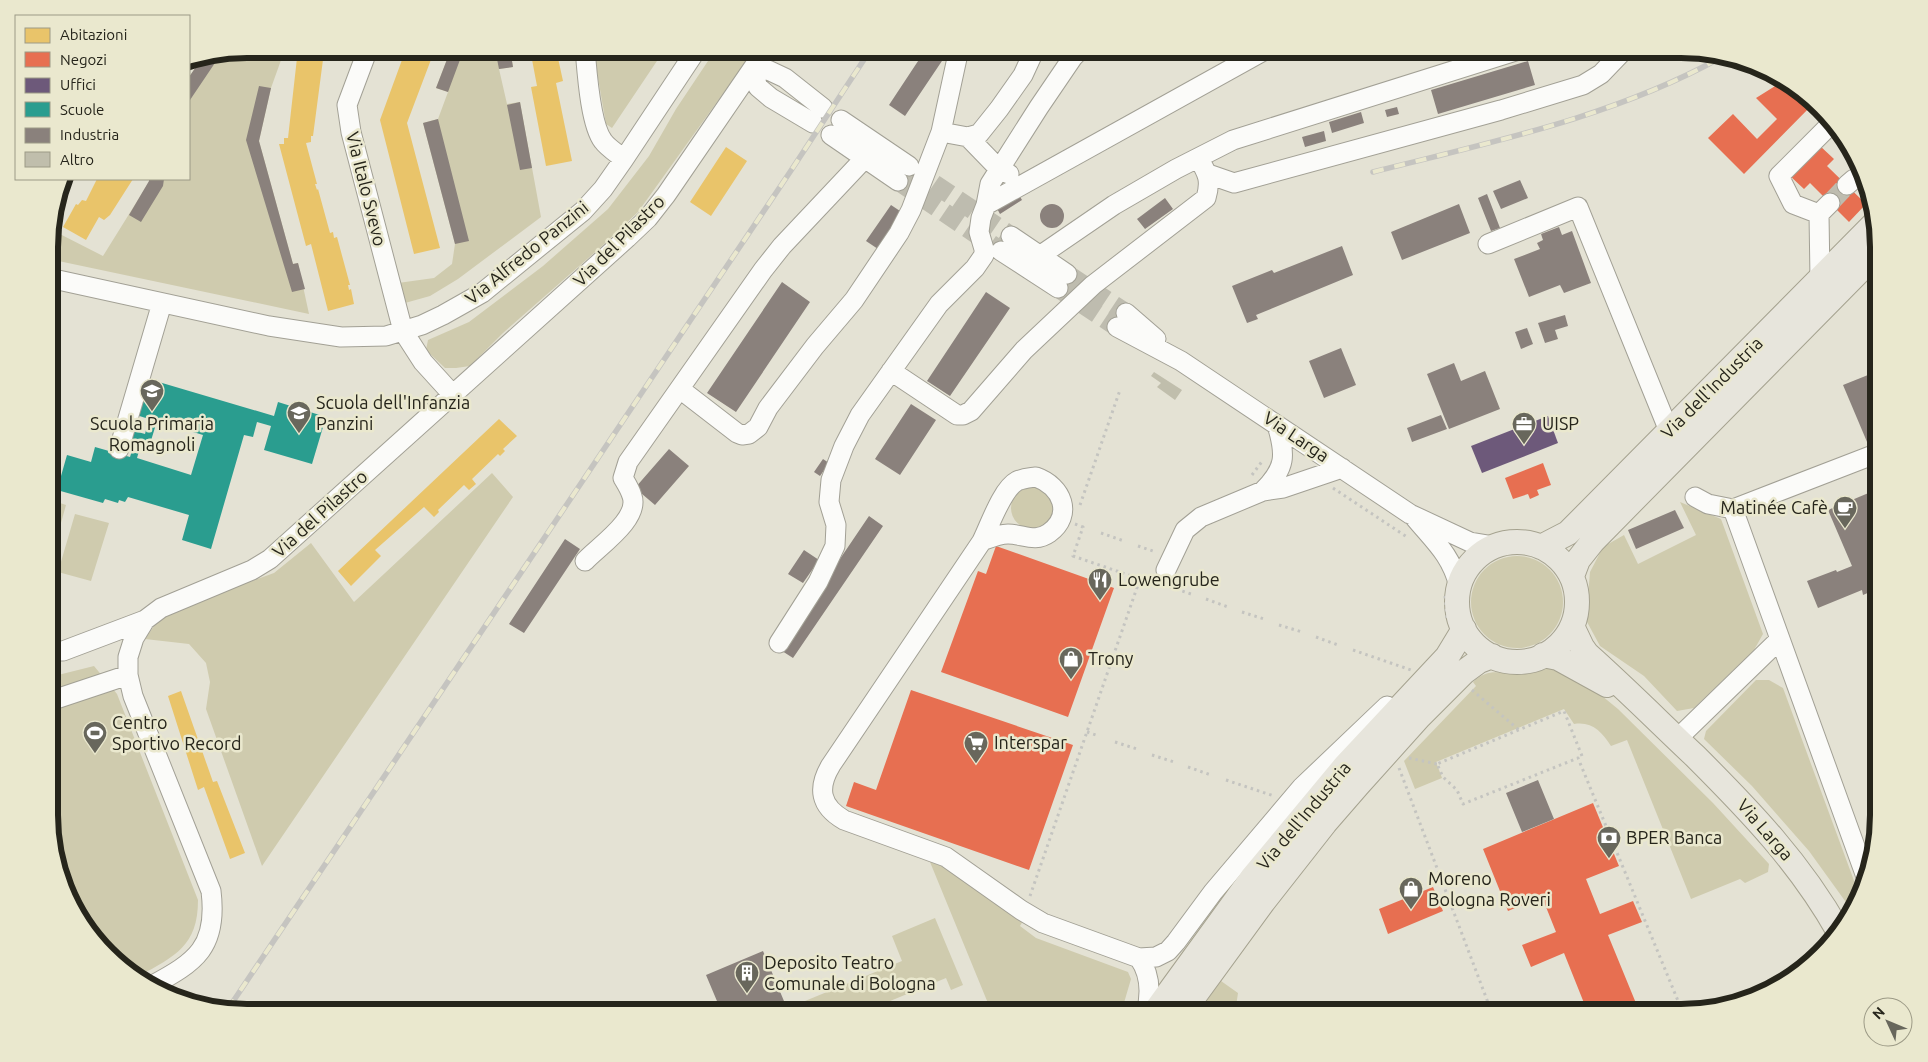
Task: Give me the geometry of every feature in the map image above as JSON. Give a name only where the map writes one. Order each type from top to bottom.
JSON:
[{"type":"main road","name":"Via dell'Industria","points":[[1541,547],[1568,533],[1870,229]]},
{"type":"main road","name":"Via dell'Industria","points":[[1572,576],[1578,560],[1593,541],[1870,260]]},
{"type":"main road","points":[[1522,542],[1541,547],[1559,559],[1572,576],[1576,588],[1577,601],[1572,626],[1560,643],[1543,656],[1518,662],[1492,656],[1476,645],[1455,626],[1459,615],[1457,601],[1452,591],[1472,562],[1494,546],[1522,542]]},
{"type":"main road","name":"Via dell'Industria","points":[[1160,1004],[1224,914],[1286,836],[1417,678],[1447,657],[1455,626]]},
{"type":"main road","name":"Via Larga","points":[[1572,626],[1582,647],[1738,799],[1779,844],[1812,888],[1835,925]]},
{"type":"main road","name":"Via dell'Industria","points":[[1189,1004],[1263,902],[1352,792],[1419,717],[1464,672],[1479,661],[1492,656]]},
{"type":"main road","name":"Via Larga","points":[[1543,656],[1558,658],[1569,663],[1642,705]]},
{"type":"street","name":"Via Italo Svevo","points":[[364,58],[346,105],[351,132],[403,331]]},
{"type":"street","points":[[586,58],[595,121],[603,141],[624,159]]},
{"type":"street","name":"Via Alfredo Panzini","points":[[58,280],[278,328],[342,338],[386,336],[422,325],[482,293],[583,211],[603,189],[692,58]]},
{"type":"street","points":[[760,58],[752,71],[758,87],[771,98],[818,115]]},
{"type":"street","points":[[680,389],[737,433],[742,435],[749,434],[758,427],[768,408],[815,346],[854,300],[899,233],[911,210],[941,132],[957,58]]},
{"type":"street","points":[[941,132],[968,137],[979,134],[1023,75],[1031,58]]},
{"type":"street","points":[[779,643],[831,558],[835,546],[836,525],[829,502],[831,480],[844,446],[860,415],[939,304],[975,268],[984,255],[979,232],[990,184],[1073,58]]},
{"type":"street","points":[[986,205],[1250,58]]},
{"type":"street","points":[[1203,167],[1233,140],[1493,58]]},
{"type":"street","points":[[1041,255],[1114,205],[1176,169],[1203,167],[1234,183],[1501,110],[1583,85],[1601,74],[1616,58]]},
{"type":"street","name":"Via del Pilastro","points":[[158,982],[176,973],[193,960],[205,945],[214,911],[211,891],[133,696],[128,675],[128,657],[134,638],[145,620],[162,608],[252,570],[270,559],[648,218],[752,71]]},
{"type":"street","points":[[836,128],[903,174],[865,158],[836,128]]},
{"type":"street","points":[[1820,279],[1824,209],[1793,204],[1779,176],[1827,128]]},
{"type":"street","points":[[968,137],[1000,169],[1026,183]]},
{"type":"street","points":[[585,560],[623,526],[632,510],[633,497],[623,478],[628,462],[763,270],[782,246],[865,158]]},
{"type":"street","points":[[891,371],[957,415],[963,415],[971,411],[1024,350],[1093,285],[1206,198],[1208,190],[1203,167]]},
{"type":"street","points":[[1488,244],[1578,207],[1669,431]]},
{"type":"street","points":[[1006,243],[1041,255],[1062,281],[1006,243]]},
{"type":"street","points":[[119,449],[162,303]]},
{"type":"street","name":"Via Larga","points":[[1122,320],[1410,514],[1470,542],[1494,546]]},
{"type":"street","points":[[403,331],[422,362],[450,397]]},
{"type":"street","points":[[1263,491],[1274,480],[1283,461],[1283,443],[1277,425]]},
{"type":"street","points":[[1695,497],[1708,504],[1733,509],[1870,456]]},
{"type":"street","points":[[1167,578],[1182,536],[1192,523],[1201,517],[1263,491],[1283,488],[1342,468]]},
{"type":"street","points":[[1733,509],[1863,866]]},
{"type":"street","name":"Via Larga","points":[[1410,514],[1448,557],[1454,568],[1452,591]]},
{"type":"street","points":[[982,542],[824,775],[822,786],[826,804],[834,815],[844,820],[946,857],[1021,910],[1043,923],[1140,958],[1156,957],[1168,951],[1213,892],[1302,787],[1417,678]]},
{"type":"street","points":[[58,651],[63,651],[145,620]]},
{"type":"street","points":[[1677,739],[1780,639]]},
{"type":"street","points":[[58,698],[128,675]]},
{"type":"street","points":[[1140,958],[1145,966],[1149,983],[1148,1004]]},
{"type":"path","points":[[1080,506],[1120,390]]},
{"type":"path","points":[[1330,486],[1410,540]]},
{"type":"path","points":[[1077,514],[1074,523],[1083,527],[1073,556],[1140,579],[1146,579]]},
{"type":"path","points":[[1101,533],[1124,541]]},
{"type":"path","points":[[1138,546],[1156,552]]},
{"type":"path","points":[[1167,578],[1191,594]]},
{"type":"path","points":[[1029,899],[1140,579]]},
{"type":"path","points":[[1452,591],[1455,626]]},
{"type":"path","points":[[1206,599],[1228,607]]},
{"type":"path","points":[[1242,612],[1264,619]]},
{"type":"path","points":[[1279,624],[1302,632]]},
{"type":"path","points":[[1316,637],[1338,645]]},
{"type":"path","points":[[1353,650],[1417,678]]},
{"type":"path","points":[[1468,687],[1520,730]]},
{"type":"path","points":[[1401,756],[1437,764],[1564,712],[1582,756]]},
{"type":"path","points":[[1087,732],[1098,736]]},
{"type":"path","points":[[1115,742],[1137,749]]},
{"type":"path","points":[[1152,754],[1174,762]]},
{"type":"path","points":[[1437,764],[1443,777],[1457,790],[1463,804],[1578,758],[1679,1004]]},
{"type":"path","points":[[1396,761],[1489,1004]]},
{"type":"path","points":[[1188,767],[1211,775]]},
{"type":"path","points":[[1226,780],[1279,798]]},
{"type":"shaded area","points":[[235,58],[282,58],[271,88],[259,141],[293,264],[298,263],[309,314],[58,261],[58,233],[103,256],[149,180],[190,180],[190,76],[198,64],[210,61]]},
{"type":"shaded area","points":[[448,58],[512,58],[513,67],[499,69],[507,104],[520,102],[541,217],[458,279],[430,296],[405,303],[398,283],[434,278],[452,264],[455,244],[423,123],[438,119],[448,92],[436,88]]},
{"type":"shaded area","points":[[595,58],[659,58],[612,128],[606,124]]},
{"type":"shaded area","points":[[710,58],[749,58],[638,212],[503,333],[470,366],[445,368],[426,350],[428,340],[469,322],[543,266],[608,209],[649,156],[676,109]]},
{"type":"shaded area","points":[[492,473],[513,497],[262,866],[206,709],[210,682],[206,663],[189,644],[145,639],[159,619],[211,596],[274,573],[311,543],[354,602]]},
{"type":"shaded area","points":[[1032,487],[1047,493],[1053,508],[1047,523],[1032,529],[1017,523],[1011,508],[1017,493]]},
{"type":"shaded area","points":[[58,502],[66,505],[58,534]]},
{"type":"shaded area","points":[[1680,502],[1721,519],[1763,634],[1754,650],[1694,708],[1677,711],[1644,676],[1600,646],[1586,620],[1590,572],[1603,547],[1624,535],[1638,564],[1696,535]]},
{"type":"shaded area","points":[[75,514],[109,523],[91,581],[58,572]]},
{"type":"shaded area","points":[[1517,556],[1535,559],[1550,569],[1560,584],[1563,602],[1560,620],[1550,635],[1535,645],[1517,648],[1499,645],[1484,635],[1474,620],[1471,602],[1474,584],[1484,569],[1499,559]]},
{"type":"shaded area","points":[[94,666],[117,694],[198,900],[197,916],[189,939],[173,955],[143,974],[113,949],[89,920],[72,888],[64,864],[58,827],[58,675]]},
{"type":"shaded area","points":[[1552,668],[1596,691],[1618,709],[1713,803],[1769,864],[1768,872],[1745,883],[1740,879],[1691,899],[1627,740],[1611,746],[1604,736],[1591,726],[1574,724],[1564,709],[1436,762],[1442,778],[1415,789],[1404,761],[1476,686],[1473,682],[1486,674],[1498,672],[1525,674]]},
{"type":"shaded area","points":[[1756,680],[1769,680],[1783,688],[1856,887],[1848,905],[1809,851],[1752,786],[1704,739],[1706,731]]},
{"type":"shaded area","points":[[930,862],[947,868],[1023,921],[1020,926],[1036,938],[1128,972],[1131,979],[1124,1004],[988,1004]]},
{"type":"shaded area","points":[[935,918],[963,985],[951,990],[946,978],[883,1004],[806,1004],[805,1001],[902,961],[892,936]]},
{"type":"shaded area","points":[[1221,981],[1238,993],[1236,1004],[1204,1004]]},
{"type":"building: Abitazioni","points":[[297,58],[323,58],[313,136],[311,136],[311,142],[306,143],[317,184],[315,184],[330,233],[333,232],[334,238],[337,237],[354,304],[328,311],[311,244],[306,246],[279,144],[284,144],[284,138],[288,138]]},
{"type":"building: Abitazioni","points":[[403,58],[432,58],[407,123],[440,248],[414,254],[380,120]]},
{"type":"building: Abitazioni","points":[[532,58],[558,58],[563,81],[556,83],[572,161],[546,166],[531,87],[537,86]]},
{"type":"building: Abitazioni","points":[[726,147],[747,161],[711,216],[690,202]]},
{"type":"building: Abitazioni","points":[[96,180],[132,180],[110,215],[104,220],[99,217],[86,240],[63,227],[76,204],[78,205],[82,200],[86,201]]},
{"type":"building: Abitazioni","points":[[499,419],[517,436],[503,449],[505,451],[500,456],[498,454],[472,479],[476,484],[469,490],[464,485],[438,510],[439,512],[434,517],[424,507],[375,550],[381,556],[351,586],[338,571]]},
{"type":"building: Abitazioni","points":[[181,691],[213,782],[217,781],[245,853],[230,859],[204,787],[198,790],[168,696]]},
{"type":"building: Negozi","points":[[1778,84],[1809,108],[1744,174],[1708,138],[1733,114],[1757,139],[1777,119],[1756,98]]},
{"type":"building: Negozi","points":[[1819,145],[1834,159],[1827,166],[1866,204],[1849,222],[1810,183],[1804,189],[1789,175]]},
{"type":"building: Negozi","points":[[1543,463],[1551,485],[1537,490],[1539,495],[1530,499],[1528,494],[1513,499],[1505,478]]},
{"type":"building: Negozi","points":[[996,546],[1114,588],[1068,717],[941,672],[978,571],[986,574]]},
{"type":"building: Negozi","name":"Interspar","points":[[911,690],[1073,745],[1029,870],[846,806],[854,782],[876,790]]},
{"type":"building: Negozi","points":[[1593,803],[1619,866],[1586,879],[1600,914],[1633,901],[1642,922],[1608,935],[1636,1004],[1584,1004],[1564,953],[1531,967],[1522,945],[1556,932],[1542,897],[1508,911],[1483,849]]},
{"type":"building: Negozi","name":"Moreno Bologna Roveri","points":[[1433,887],[1443,911],[1388,934],[1379,909]]},
{"type":"building: Uffici","points":[[1548,416],[1558,443],[1482,473],[1471,446]]},
{"type":"building: Scuole","points":[[152,380],[274,416],[278,402],[326,417],[312,464],[264,450],[271,426],[257,422],[253,437],[244,435],[211,549],[182,540],[189,515],[128,497],[125,502],[119,500],[118,503],[105,499],[103,503],[58,490],[67,455],[91,462],[95,447],[130,457],[135,441],[128,439],[131,430],[145,434],[149,419],[133,414],[142,385],[150,387]],"holes":[[[157,421],[203,435],[191,475],[137,458],[141,444],[149,447]]]},
{"type":"building: Industria","points":[[448,58],[461,58],[448,92],[436,88]]},
{"type":"building: Industria","points":[[497,58],[512,58],[513,67],[499,69]]},
{"type":"building: Industria","points":[[920,58],[944,58],[905,116],[889,105]]},
{"type":"building: Industria","points":[[217,60],[190,100],[190,76],[198,64]]},
{"type":"building: Industria","points":[[1528,61],[1535,85],[1438,114],[1431,90]]},
{"type":"building: Industria","points":[[259,86],[271,88],[259,141],[293,264],[298,263],[305,289],[292,292],[246,140]]},
{"type":"building: Industria","points":[[520,102],[532,168],[520,170],[507,105]]},
{"type":"building: Industria","points":[[1397,107],[1399,114],[1387,117],[1385,110]]},
{"type":"building: Industria","points":[[1361,112],[1364,123],[1332,133],[1329,122]]},
{"type":"building: Industria","points":[[438,119],[469,241],[455,244],[423,123]]},
{"type":"building: Industria","points":[[1324,131],[1326,141],[1305,147],[1302,137]]},
{"type":"building: Industria","points":[[164,180],[163,186],[141,222],[129,215],[149,181]]},
{"type":"building: Industria","points":[[1520,180],[1528,198],[1501,209],[1493,191]]},
{"type":"building: Industria","points":[[1016,190],[1022,200],[1000,214],[994,203]]},
{"type":"building: Industria","points":[[1487,194],[1500,228],[1491,231],[1478,198]]},
{"type":"building: Industria","points":[[1165,198],[1173,209],[1145,229],[1137,219]]},
{"type":"building: Industria","points":[[1052,204],[1057,205],[1063,211],[1063,221],[1057,227],[1052,228],[1047,227],[1041,221],[1040,216],[1041,211],[1047,205]]},
{"type":"building: Industria","points":[[1459,204],[1470,233],[1402,260],[1391,232]]},
{"type":"building: Industria","points":[[891,205],[903,213],[878,249],[866,241]]},
{"type":"building: Industria","points":[[1559,227],[1562,235],[1572,231],[1591,283],[1564,293],[1560,285],[1529,297],[1514,259],[1540,249],[1537,243],[1543,240],[1541,234]]},
{"type":"building: Industria","points":[[1342,246],[1353,275],[1256,315],[1258,319],[1247,323],[1232,286],[1272,270],[1274,273]]},
{"type":"building: Industria","points":[[782,282],[810,302],[736,412],[707,393]]},
{"type":"building: Industria","points":[[986,292],[1010,308],[950,396],[927,381]]},
{"type":"building: Industria","points":[[1565,315],[1568,326],[1555,330],[1558,339],[1545,343],[1538,323]]},
{"type":"building: Industria","points":[[1527,328],[1533,344],[1521,349],[1515,332]]},
{"type":"building: Industria","points":[[1341,348],[1356,385],[1324,398],[1309,361]]},
{"type":"building: Industria","points":[[1454,363],[1461,381],[1485,371],[1500,409],[1449,429],[1427,374]]},
{"type":"building: Industria","points":[[1870,374],[1870,449],[1843,385]]},
{"type":"building: Industria","points":[[911,404],[936,420],[900,475],[875,459]]},
{"type":"building: Industria","points":[[1441,415],[1447,429],[1412,442],[1407,428]]},
{"type":"building: Industria","points":[[669,449],[689,466],[655,505],[635,488]]},
{"type":"building: Industria","points":[[823,459],[829,463],[820,476],[814,472]]},
{"type":"building: Industria","points":[[1870,492],[1870,592],[1863,595],[1862,590],[1818,608],[1807,581],[1852,566],[1828,510]]},
{"type":"building: Industria","points":[[1675,510],[1684,528],[1636,549],[1628,530]]},
{"type":"building: Industria","points":[[869,516],[883,526],[793,658],[779,649]]},
{"type":"building: Industria","points":[[565,539],[580,549],[524,633],[509,624]]},
{"type":"building: Industria","points":[[804,550],[819,560],[803,583],[788,574]]},
{"type":"building: Industria","points":[[1538,780],[1554,819],[1522,832],[1506,793]]},
{"type":"building: Industria","name":"Deposito Teatro Comunale di Bologna","points":[[763,951],[785,1004],[718,1004],[706,975]]},
{"type":"building: Altro","points":[[1154,372],[1182,390],[1175,400],[1157,387],[1161,383],[1151,376]]},
{"type":"tunnel","points":[[911,168],[1011,236]]},
{"type":"tunnel","points":[[898,181],[1001,251]]},
{"type":"tunnel","points":[[1830,203],[1847,185]]},
{"type":"tunnel","points":[[1067,274],[1126,313]]},
{"type":"tunnel","points":[[1058,288],[1117,327]]},
{"type":"railway","points":[[232,1004],[865,58]]},
{"type":"railway","points":[[1373,172],[1551,126],[1594,112],[1679,79],[1715,61]]},
{"type":"place","name":"Scuola Primaria Romagnoli","points":[[152,412]]},
{"type":"place","name":"Scuola dell'Infanzia Panzini","points":[[299,434]]},
{"type":"place","name":"UISP","points":[[1524,445]]},
{"type":"place","name":"Matinée Cafè","points":[[1845,529]]},
{"type":"place","name":"Lowengrube","points":[[1100,601]]},
{"type":"place","name":"Trony","points":[[1071,680]]},
{"type":"place","name":"Centro Sportivo Record","points":[[95,754]]},
{"type":"place","name":"Interspar","points":[[976,764]]},
{"type":"place","name":"BPER Banca","points":[[1609,859]]},
{"type":"place","name":"Moreno Bologna Roveri","points":[[1411,910]]},
{"type":"place","name":"Deposito Teatro Comunale di Bologna","points":[[747,994]]}]
